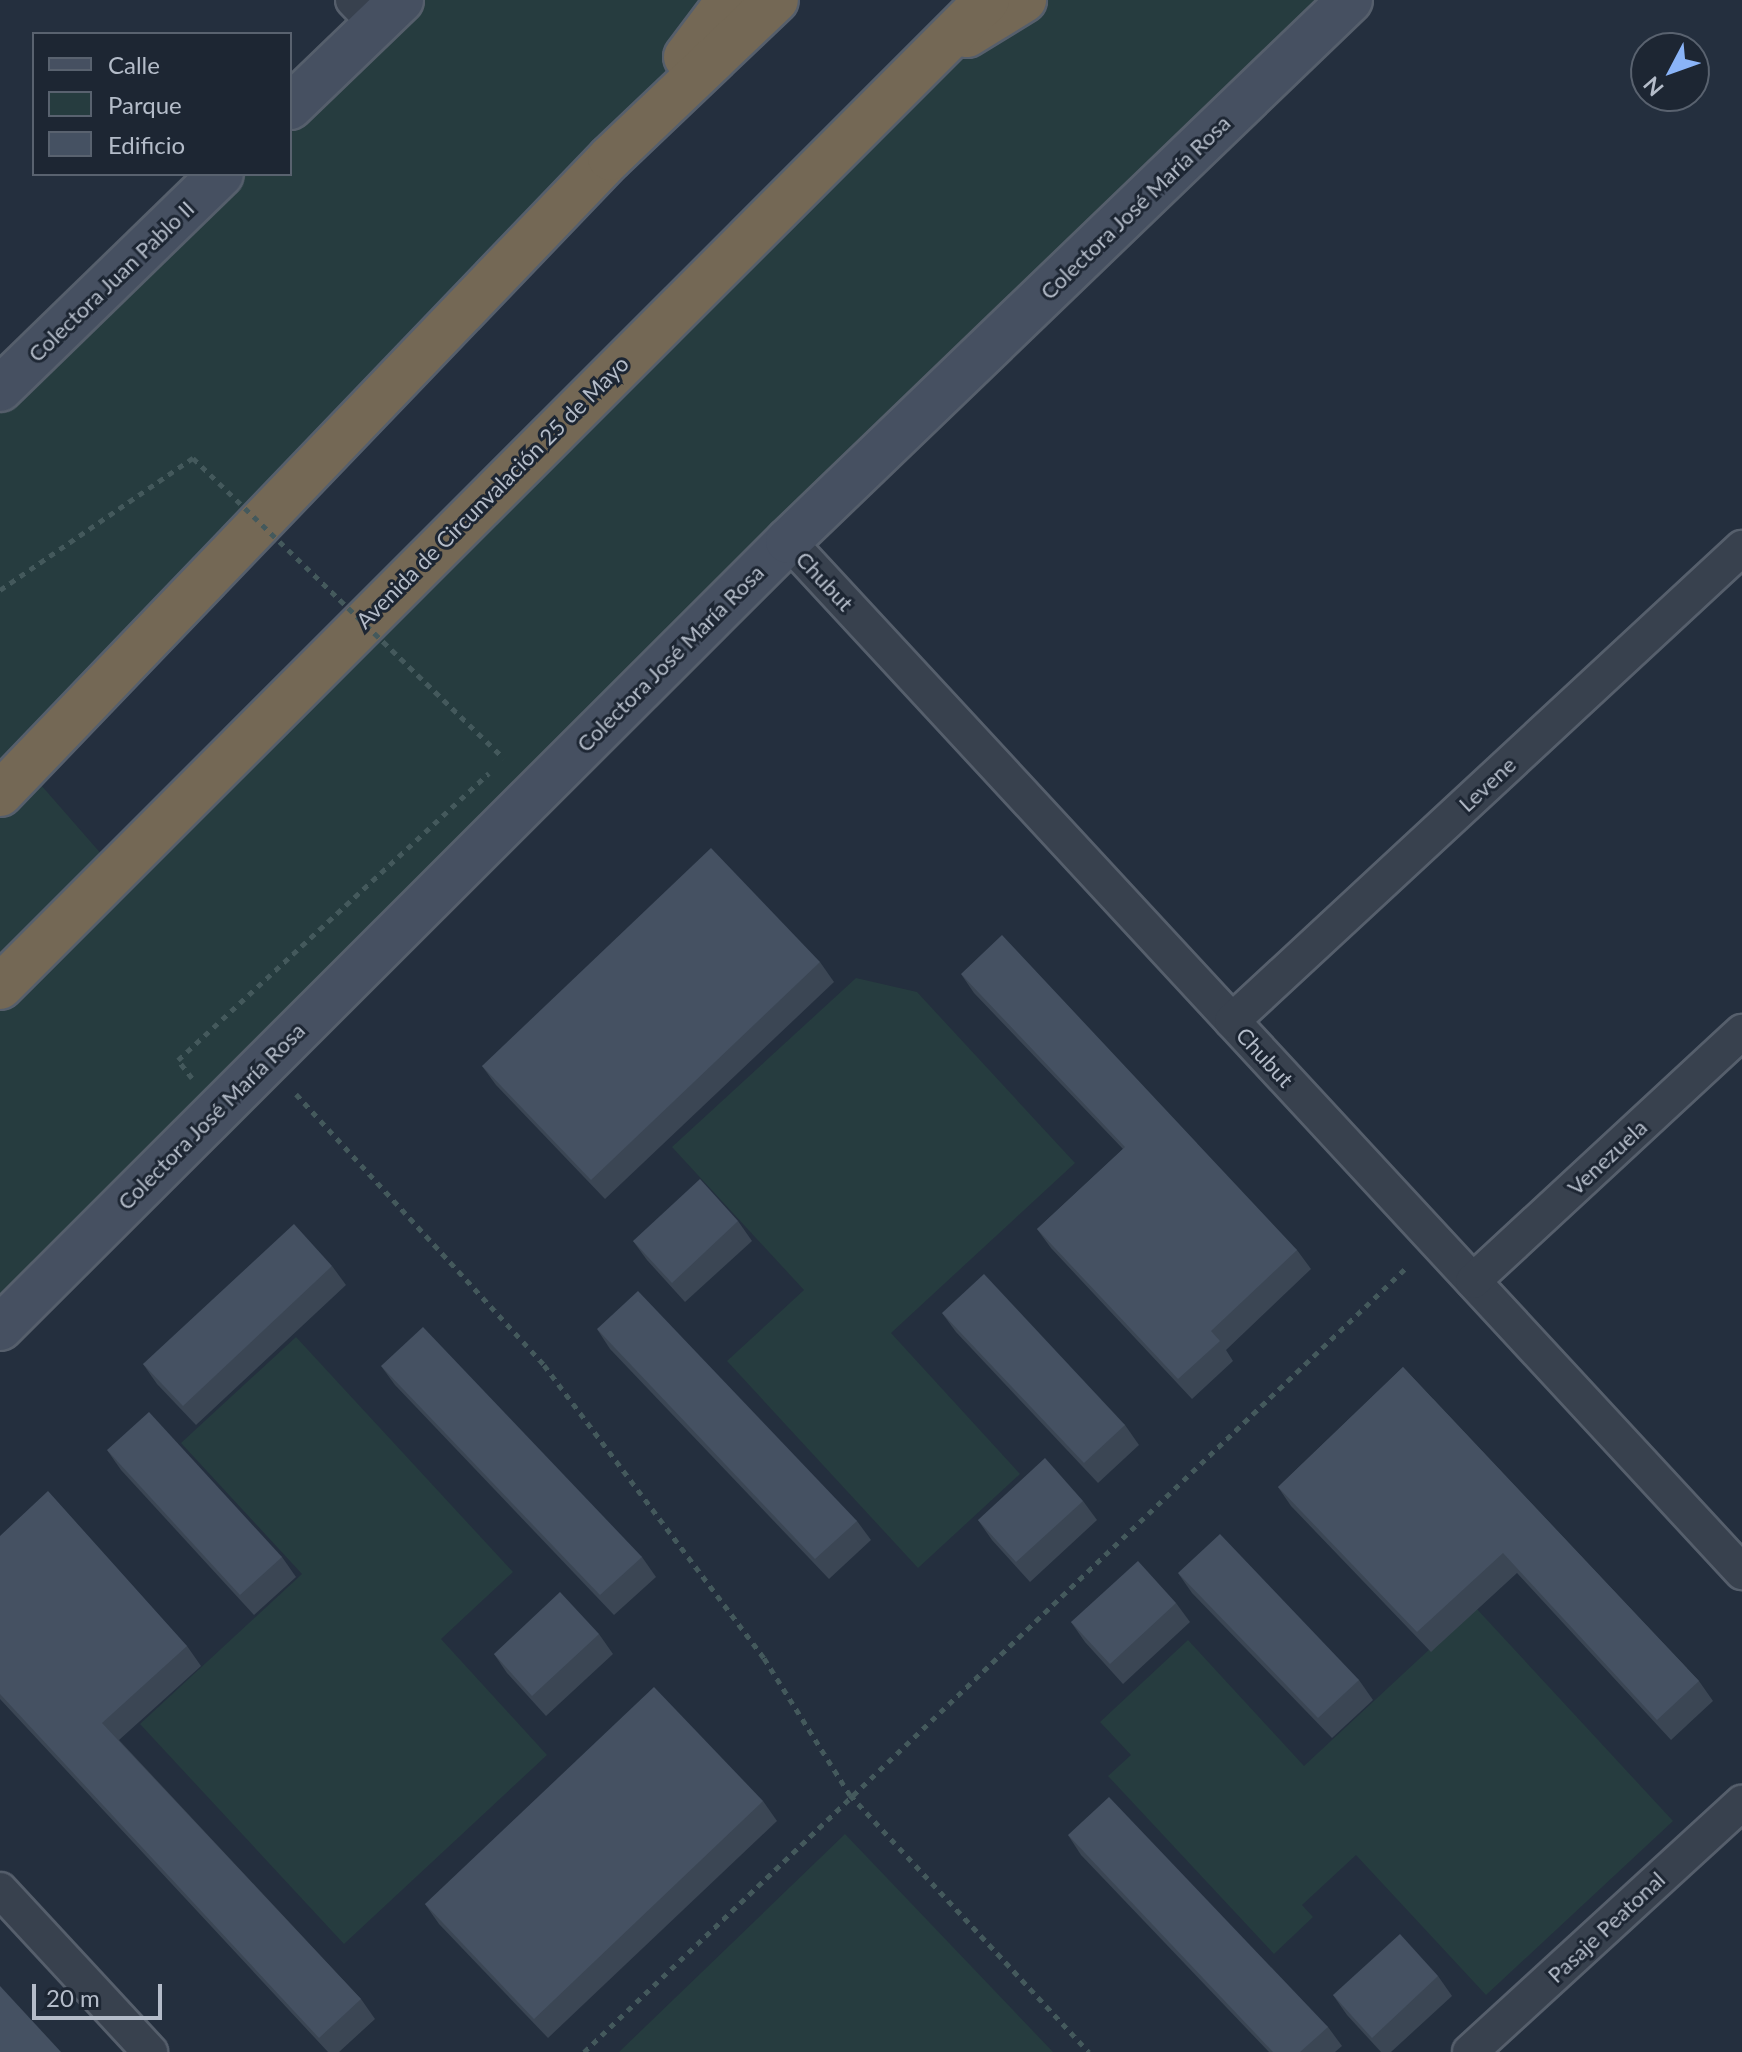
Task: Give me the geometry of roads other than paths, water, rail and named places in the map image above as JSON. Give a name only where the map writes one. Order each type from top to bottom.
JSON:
[{"type":"highway","points":[[610,158],[729,0]]},
{"type":"highway","points":[[0,794],[610,158],[776,0]]},
{"type":"highway","name":"Avenida de Circunvalación 25 de Mayo","points":[[0,987],[987,0]]},
{"type":"highway","points":[[918,66],[1024,0]]},
{"type":"main road","name":"Colectora José María Rosa","points":[[0,1328],[788,541],[1350,0]]},
{"type":"main road","points":[[292,105],[377,8]]},
{"type":"main road","name":"Colectora Juan Pablo II","points":[[0,389],[219,176]]},
{"type":"street","name":"Chubut","points":[[788,541],[1742,1572]]},
{"type":"street","name":"Levene","points":[[1232,1021],[1742,548]]},
{"type":"street","name":"Venezuela","points":[[1473,1281],[1742,1032]]},
{"type":"street","name":"Pasaje Peatonal","points":[[1470,2052],[1742,1803]]},
{"type":"street","points":[[0,1890],[150,2052]]}]
